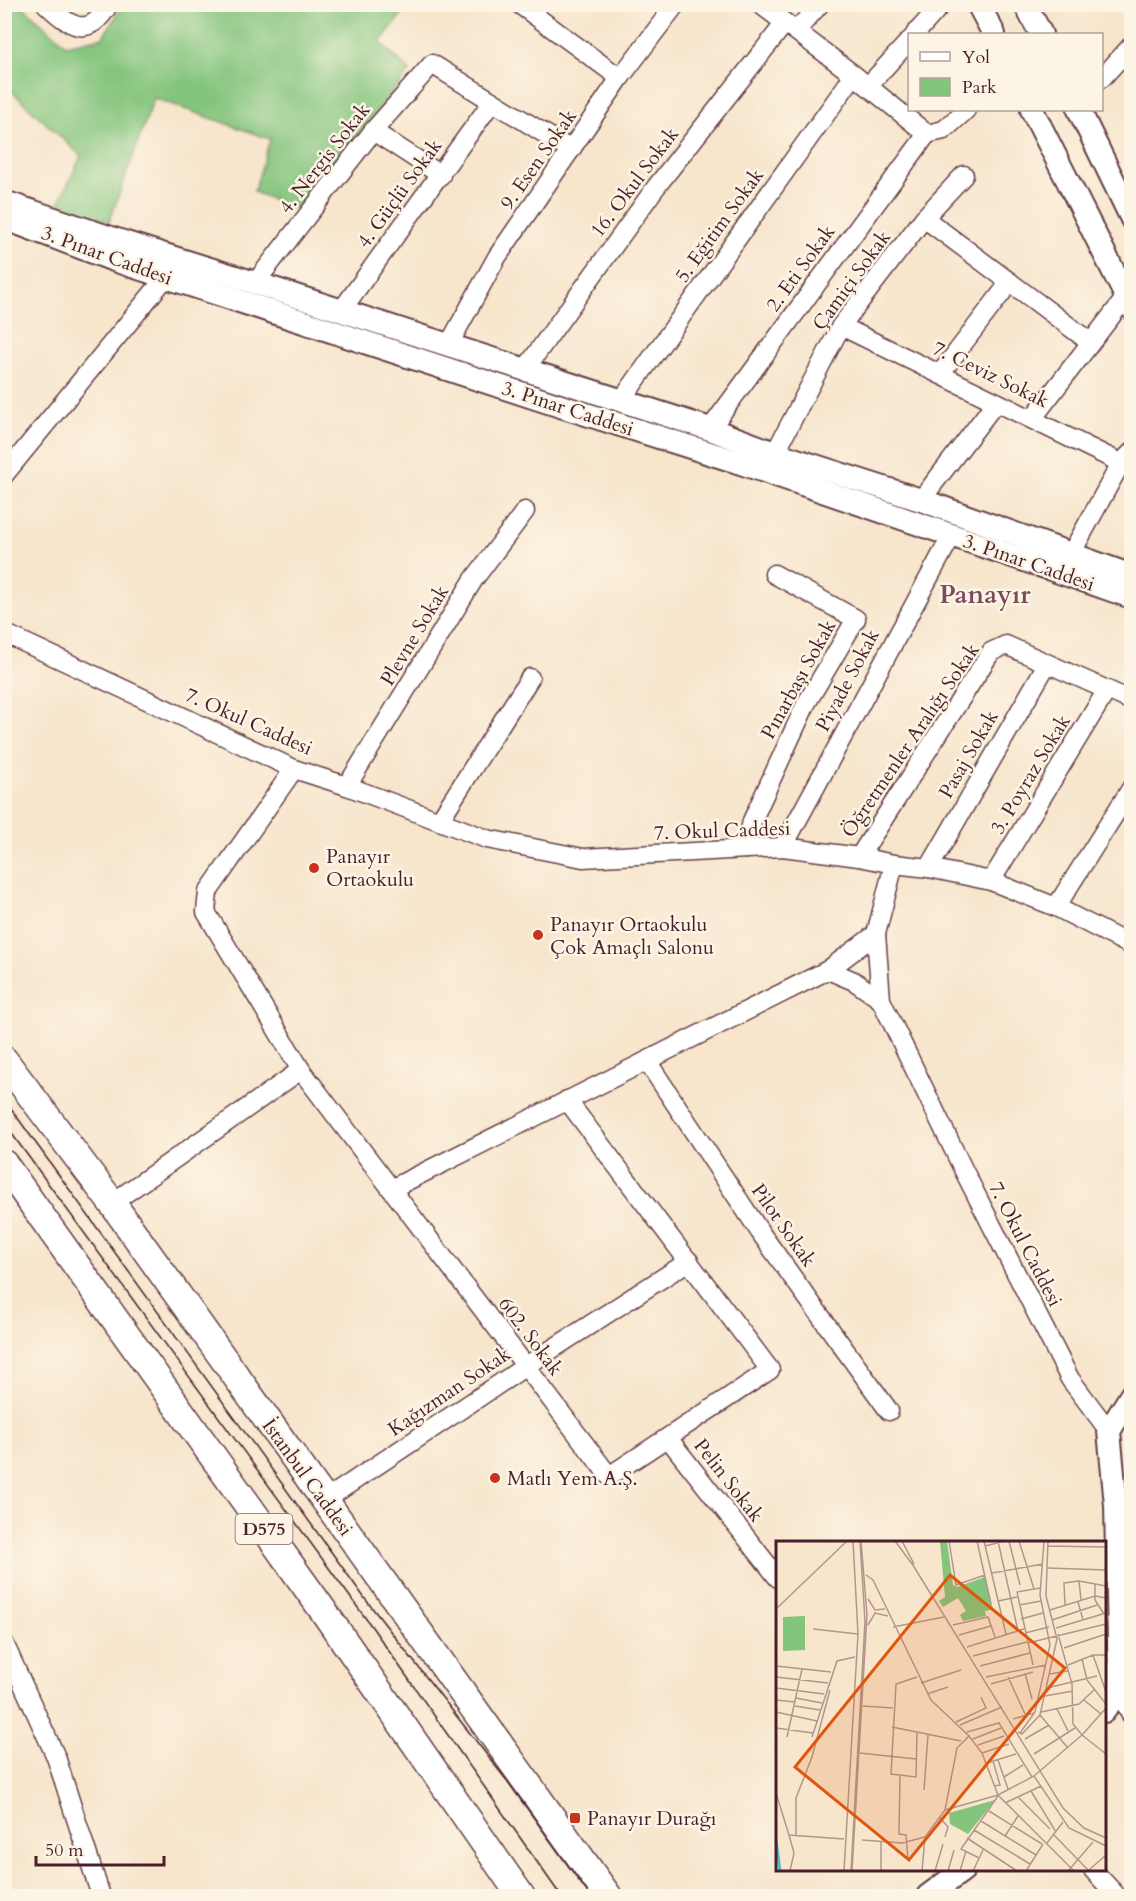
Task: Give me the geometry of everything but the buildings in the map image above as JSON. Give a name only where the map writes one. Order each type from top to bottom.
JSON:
[{"type":"highway","name":"İstanbul Caddesi","points":[[4,1060],[111,1203],[608,1896]]},
{"type":"highway","name":"D575","points":[[4,1164],[322,1609],[521,1896]]},
{"type":"main road","points":[[978,4],[993,33]]},
{"type":"main road","points":[[1033,111],[1129,303]]},
{"type":"main road","points":[[1081,111],[1129,205]]},
{"type":"main road","name":"3. Pınar Caddesi","points":[[4,202],[621,400],[921,500],[1071,554],[1129,591]]},
{"type":"main road","name":"3. Pınar Caddesi","points":[[4,218],[114,260],[1129,591]]},
{"type":"main road","points":[[1131,1394],[1109,1431],[1124,1505],[1120,1689],[1131,1712]]},
{"type":"main road","points":[[1106,1708],[1120,1689]]},
{"type":"main road","points":[[928,1896],[960,1871]]},
{"type":"street","points":[[46,4],[66,22],[81,26],[101,18],[109,4]]},
{"type":"street","points":[[519,4],[620,78]]},
{"type":"street","points":[[760,4],[927,134],[944,130],[965,111]]},
{"type":"street","name":"16. Okul Sokak","points":[[524,370],[656,187],[790,27],[820,4]]},
{"type":"street","points":[[916,33],[942,4]]},
{"type":"street","name":"9. Esen Sokak","points":[[448,346],[497,257],[620,78],[675,5]]},
{"type":"street","name":"5. Eğitim Sokak","points":[[621,400],[861,81],[908,41]]},
{"type":"street","points":[[1103,76],[1131,45]]},
{"type":"street","name":"4. Nergis Sokak","points":[[255,283],[373,131],[432,64],[492,102]]},
{"type":"street","points":[[492,102],[571,150]]},
{"type":"street","name":"4. Güçlü Sokak","points":[[341,311],[492,102]]},
{"type":"street","points":[[373,131],[441,175]]},
{"type":"street","name":"2. Eti Sokak","points":[[710,429],[927,134]]},
{"type":"street","name":"Çamiçi Sokak","points":[[775,453],[842,326],[924,218],[964,175]]},
{"type":"street","points":[[924,218],[1090,342]]},
{"type":"street","points":[[4,475],[166,277],[185,261]]},
{"type":"street","points":[[940,374],[1010,282]]},
{"type":"street","points":[[1032,419],[1090,342],[1129,303]]},
{"type":"street","name":"7. Ceviz Sokak","points":[[842,326],[1032,419],[1126,458]]},
{"type":"street","points":[[921,500],[996,402]]},
{"type":"street","points":[[1071,554],[1126,458]]},
{"type":"street","name":"Plevne Sokak","points":[[347,786],[474,579],[525,511]]},
{"type":"street","name":"Piyade Sokak","points":[[783,847],[952,535]]},
{"type":"street","name":"Pınarbaşı Sokak","points":[[746,849],[752,821],[806,704],[856,619],[774,574]]},
{"type":"street","name":"7. Okul Caddesi","points":[[4,633],[294,769],[347,786],[487,839],[583,858],[783,847],[894,864],[876,934],[881,1000],[964,1173],[1071,1379],[1109,1431]]},
{"type":"street","name":"Öğretmenler Aralığı Sokak","points":[[859,857],[991,652],[1006,645],[1131,701]]},
{"type":"street","name":"Pasaj Sokak","points":[[929,868],[1047,664]]},
{"type":"street","points":[[440,821],[530,678]]},
{"type":"street","name":"3. Poyraz Sokak","points":[[991,881],[1107,690]]},
{"type":"street","name":"602. Sokak","points":[[294,769],[208,892],[206,912],[301,1070],[609,1476],[770,1370],[689,1262]]},
{"type":"street","points":[[1056,907],[1131,787]]},
{"type":"street","points":[[894,864],[929,868],[991,881],[1056,907],[1131,944]]},
{"type":"street","points":[[391,1189],[828,970],[876,934]]},
{"type":"street","points":[[828,970],[854,981],[881,1000]]},
{"type":"street","name":"Pilot Sokak","points":[[647,1061],[762,1235],[888,1411]]},
{"type":"street","points":[[111,1203],[301,1070]]},
{"type":"street","points":[[567,1100],[689,1262]]},
{"type":"street","name":"Kağızman Sokak","points":[[325,1500],[526,1366],[689,1262]]},
{"type":"street","name":"Pelin Sokak","points":[[668,1437],[776,1577]]},
{"type":"street","points":[[4,1643],[56,1757],[101,1896]]},
{"type":"street","points":[[1096,1871],[1117,1896]]},
{"type":"green space","points":[[4,5],[21,5],[66,45],[103,37],[123,5],[409,5],[380,42],[410,71],[297,209],[254,192],[270,139],[154,98],[109,222],[59,203],[81,156],[5,85]]},
{"type":"tram line","points":[[4,1099],[366,1600],[508,1782],[590,1896]]},
{"type":"tram line","points":[[4,1123],[372,1627],[561,1896]]},
{"type":"place","name":"Panayır Ortaokulu","points":[[314,868]]},
{"type":"place","name":"Panayır Ortaokulu Çok Amaçlı Salonu","points":[[538,935]]},
{"type":"place","name":"Matlı Yem A.Ş.","points":[[495,1478]]},
{"type":"place","name":"Panayır Durağı","points":[[575,1818]]},
{"type":"district","name":"Panayır","points":[[985,594]]}]
